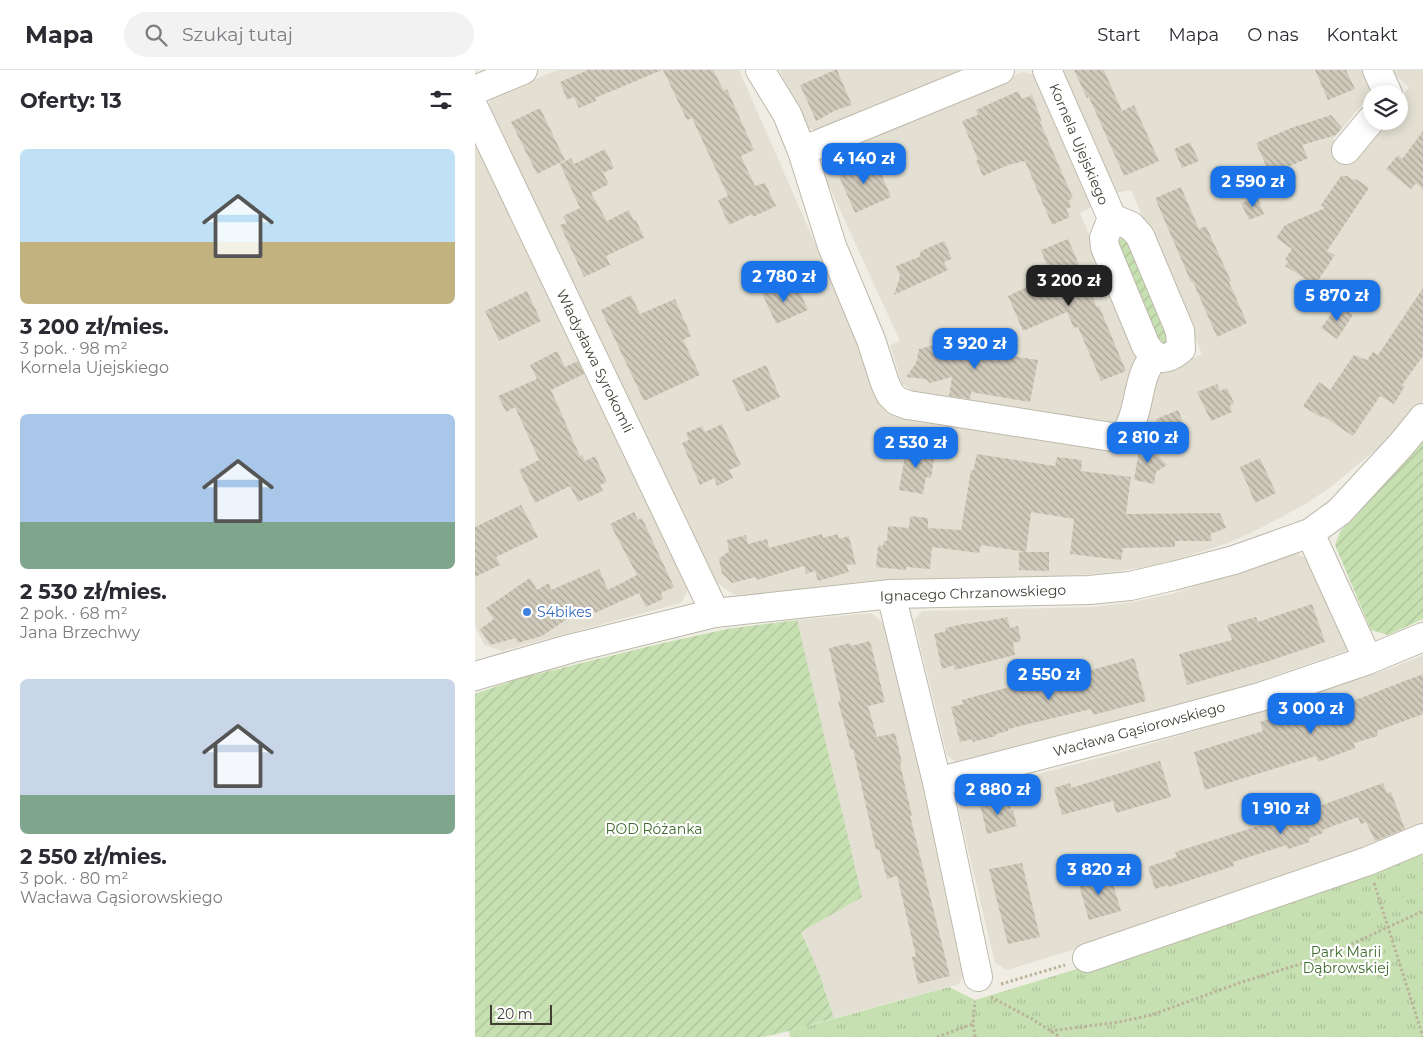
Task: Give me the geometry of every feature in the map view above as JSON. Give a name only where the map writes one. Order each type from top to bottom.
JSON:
[{"type":"street","points":[[475,90],[523,70]]},
{"type":"street","points":[[760,70],[787,114],[802,151],[832,246],[871,340],[885,383],[890,394],[897,401],[908,405],[1112,436],[1124,435],[1130,427],[1144,374],[1150,361],[1155,356]]},
{"type":"street","points":[[802,151],[1000,70]]},
{"type":"street","name":"Kornela Ujejskiego","points":[[1047,70],[1112,218],[1131,226],[1140,236],[1180,330],[1181,349],[1176,354],[1159,358],[1152,354],[1146,346],[1105,247],[1104,238],[1112,218]]},
{"type":"street","points":[[1377,70],[1384,85]]},
{"type":"street","name":"Władysława Syrokomli","points":[[475,110],[715,613]]},
{"type":"street","points":[[1346,150],[1363,130]]},
{"type":"street","name":"Ignacego Chrzanowskiego","points":[[475,676],[569,649],[715,613],[891,594],[1089,590],[1130,586],[1234,560],[1311,533],[1339,512],[1401,445],[1423,418]]},
{"type":"street","points":[[1311,533],[1368,660]]},
{"type":"street","points":[[891,594],[937,782],[978,984]]},
{"type":"street","name":"Wacława Gąsiorowskiego","points":[[937,782],[1165,724],[1259,697],[1368,660],[1423,637]]},
{"type":"street","points":[[1087,958],[1368,861],[1423,838]]},
{"type":"path","points":[[1368,861],[1423,1037]]},
{"type":"path","points":[[1050,1031],[1151,1016],[1215,991],[1334,952],[1423,911]]},
{"type":"path","points":[[978,984],[1087,958]]},
{"type":"path","points":[[975,1037],[973,1024],[974,1004],[978,984]]},
{"type":"path","points":[[978,984],[1060,1037]]},
{"type":"path","points":[[937,1037],[973,1024]]},
{"type":"shaded area","points":[[557,70],[739,70],[885,402],[1138,449],[1149,377],[1202,354],[1131,190],[1115,193],[1061,70],[1365,70],[1372,85],[1363,85],[1363,103],[1333,139],[1338,151],[1368,130],[1408,130],[1409,87],[1389,70],[1423,70],[1423,401],[1382,445],[1332,486],[1306,504],[1251,533],[1225,544],[1154,566],[1063,576],[906,580],[735,595],[715,582],[487,107],[491,98]]},
{"type":"shaded area","points":[[779,70],[962,70],[819,132],[802,125]]},
{"type":"shaded area","points":[[1023,72],[1040,76],[1094,206],[1080,213],[1142,358],[1127,413],[1106,424],[915,393],[902,384],[890,345],[900,341],[822,171],[832,156],[850,145]]},
{"type":"shaded area","points":[[475,140],[689,588],[681,603],[502,651],[484,645],[475,625]]},
{"type":"shaded area","points":[[1290,550],[1307,559],[1348,650],[1238,688],[1035,743],[956,763],[947,755],[914,620],[922,611],[1094,607],[1132,602],[1172,594],[1250,568]]},
{"type":"shaded area","points":[[871,613],[886,625],[965,971],[959,984],[834,1018],[818,970],[801,932],[797,620]]},
{"type":"shaded area","points":[[1423,655],[1423,826],[1352,857],[1082,947],[1007,970],[995,963],[958,807],[966,793],[1129,750],[1236,719],[1389,669]]},
{"type":"green space","points":[[1122,230],[1176,334],[1162,349],[1112,236]]},
{"type":"green space","points":[[1423,435],[1423,619],[1388,635],[1371,630],[1335,545],[1340,532]]},
{"type":"green space","name":"ROD Różanka","points":[[797,620],[862,897],[801,932],[818,970],[834,1018],[763,1037],[475,1037],[475,694],[521,678],[659,644],[727,629]]},
{"type":"green space","name":"Park Marii Dąbrowskiej","points":[[1423,846],[1423,1037],[790,1037],[789,1031],[949,987],[975,1000],[1113,958]]},
{"type":"building","points":[[588,70],[662,70],[595,98],[596,101],[579,108],[574,97],[567,100],[560,82]]},
{"type":"building","points":[[663,70],[713,70],[724,91],[727,89],[754,150],[741,156],[755,186],[765,183],[776,206],[753,217],[752,214],[729,225],[718,200],[728,196],[692,118],[687,120]]},
{"type":"building","points":[[837,70],[852,105],[836,110],[816,121],[800,85]]},
{"type":"building","points":[[1074,70],[1104,70],[1122,111],[1134,105],[1159,161],[1124,176],[1089,97],[1087,98]]},
{"type":"building","points":[[1315,70],[1346,70],[1355,89],[1328,100]]},
{"type":"building","points":[[1018,91],[1022,99],[1032,95],[1042,122],[1040,122],[1073,198],[1069,200],[1071,207],[1066,209],[1070,217],[1052,225],[1025,161],[1008,165],[983,176],[962,121],[978,115],[976,110]]},
{"type":"building","points":[[540,108],[565,160],[537,174],[511,122]]},
{"type":"building","points":[[1331,115],[1342,128],[1336,135],[1302,145],[1308,158],[1270,175],[1256,143],[1291,128]]},
{"type":"building","points":[[1423,131],[1423,189],[1416,183],[1411,189],[1386,169],[1398,155],[1402,159]]},
{"type":"building","points":[[1190,142],[1199,161],[1182,168],[1174,149]]},
{"type":"building","points":[[605,149],[614,168],[603,173],[609,184],[591,193],[607,221],[629,210],[644,238],[606,256],[610,265],[584,277],[560,225],[567,223],[563,216],[580,208],[560,164],[571,158],[574,164]]},
{"type":"building","points":[[865,159],[867,162],[875,159],[891,197],[855,213],[838,174],[846,171],[844,167]]},
{"type":"building","points":[[1341,176],[1347,176],[1353,180],[1356,179],[1369,188],[1327,251],[1335,255],[1315,285],[1285,266],[1288,261],[1285,259],[1292,249],[1276,238],[1285,225],[1325,208],[1321,205]]},
{"type":"building","points":[[1181,187],[1199,229],[1206,226],[1231,281],[1229,282],[1247,323],[1217,337],[1155,198]]},
{"type":"building","points":[[1257,196],[1264,214],[1249,220],[1241,203]]},
{"type":"building","points":[[1068,239],[1126,371],[1101,381],[1078,327],[1074,328],[1067,312],[1023,331],[1008,296],[1051,276],[1041,250]]},
{"type":"building","points":[[944,241],[952,259],[944,262],[948,270],[894,295],[900,276],[896,266],[919,257],[921,251]]},
{"type":"building","points":[[785,283],[789,292],[798,288],[808,310],[776,324],[762,293]]},
{"type":"building","points":[[1423,288],[1423,356],[1402,385],[1405,386],[1394,404],[1380,396],[1353,436],[1323,416],[1322,418],[1303,406],[1319,382],[1330,390],[1354,355],[1367,360],[1373,352],[1378,355]]},
{"type":"building","points":[[527,291],[541,321],[499,341],[485,311]]},
{"type":"building","points":[[631,295],[640,314],[675,299],[691,336],[683,340],[700,375],[644,401],[601,310]]},
{"type":"building","points":[[1338,305],[1353,315],[1337,339],[1321,328]]},
{"type":"building","points":[[953,336],[961,341],[986,347],[979,350],[997,361],[998,354],[1038,360],[1030,402],[971,392],[970,399],[949,396],[952,377],[930,383],[926,379],[906,377],[916,363],[919,349],[935,345],[936,340]]},
{"type":"building","points":[[557,351],[565,367],[578,361],[584,374],[551,390],[580,456],[582,455],[585,461],[595,456],[607,482],[600,485],[603,491],[578,502],[570,486],[535,503],[519,470],[539,460],[515,407],[506,412],[498,396],[537,379],[530,365]]},
{"type":"building","points":[[766,365],[780,397],[747,412],[732,380]]},
{"type":"building","points":[[1217,384],[1220,391],[1227,388],[1234,403],[1230,405],[1232,412],[1211,421],[1197,392]]},
{"type":"building","points":[[1178,410],[1187,432],[1166,441],[1156,419]]},
{"type":"building","points":[[722,424],[741,465],[729,470],[733,478],[717,486],[714,478],[700,485],[682,443],[689,440],[686,433],[702,426],[705,432]]},
{"type":"building","points":[[1141,438],[1167,465],[1156,472],[1154,484],[1134,480]]},
{"type":"building","points":[[907,443],[923,446],[922,451],[935,453],[931,478],[926,477],[923,494],[899,490]]},
{"type":"building","points":[[977,454],[1055,466],[1057,457],[1082,460],[1081,471],[1131,477],[1126,514],[1220,513],[1226,528],[1210,534],[1212,541],[1175,541],[1175,547],[1123,548],[1121,560],[1070,554],[1074,519],[1031,512],[1026,552],[981,545],[979,553],[932,547],[930,569],[906,567],[906,570],[876,567],[878,545],[883,546],[884,541],[887,541],[888,526],[909,528],[910,516],[928,518],[928,528],[961,530],[971,470],[973,471]]},
{"type":"building","points":[[1260,458],[1276,493],[1255,503],[1240,467]]},
{"type":"building","points":[[521,505],[538,537],[496,557],[500,565],[475,577],[475,527]]},
{"type":"building","points":[[634,512],[638,520],[642,518],[674,587],[661,593],[663,599],[646,607],[639,593],[595,613],[594,610],[585,614],[582,609],[542,636],[517,643],[516,638],[490,645],[480,629],[494,619],[486,608],[530,578],[537,590],[549,583],[551,590],[599,569],[608,590],[637,575],[610,524]]},
{"type":"building","points":[[822,534],[823,538],[838,534],[839,539],[849,536],[856,565],[846,564],[849,572],[818,581],[815,571],[806,574],[804,566],[757,580],[756,577],[732,583],[722,573],[719,559],[729,551],[727,540],[746,535],[748,544],[767,539],[769,548]]},
{"type":"building","points":[[1019,552],[1049,552],[1049,571],[1019,570]]},
{"type":"building","points":[[1312,604],[1325,642],[1187,685],[1179,654],[1232,640],[1227,625],[1256,617],[1258,622]]},
{"type":"building","points":[[1007,617],[1010,628],[1018,626],[1021,641],[1013,643],[1015,655],[955,670],[954,665],[942,669],[934,634],[946,631],[945,628]]},
{"type":"building","points":[[870,641],[885,702],[868,706],[877,737],[895,733],[912,816],[910,816],[950,976],[918,984],[912,957],[916,956],[897,876],[887,879],[879,849],[876,850],[853,749],[851,750],[838,701],[841,700],[829,648],[850,643],[851,646]]},
{"type":"building","points":[[1134,658],[1146,701],[1093,715],[1091,709],[1008,729],[1008,731],[996,734],[996,736],[973,742],[972,739],[960,742],[951,707],[963,704],[962,700],[1021,684],[1022,687],[1074,675]]},
{"type":"building","points":[[1423,674],[1423,714],[1377,731],[1378,736],[1354,743],[1355,748],[1318,762],[1316,756],[1205,790],[1194,752],[1263,731],[1260,722],[1280,716],[1290,725]]},
{"type":"building","points":[[1160,761],[1171,797],[1116,813],[1113,801],[1062,815],[1054,788],[1070,783],[1071,788]]},
{"type":"building","points":[[1383,783],[1387,793],[1391,792],[1405,829],[1375,841],[1366,822],[1361,824],[1358,817],[1322,830],[1323,833],[1309,838],[1310,842],[1288,849],[1287,845],[1233,862],[1234,866],[1169,887],[1168,885],[1155,889],[1148,867],[1177,857],[1175,852],[1278,820],[1276,815],[1298,807],[1300,813]]},
{"type":"building","points":[[1008,798],[1017,826],[987,834],[980,804]]},
{"type":"building","points":[[1022,863],[1040,937],[1008,944],[989,869]]},
{"type":"building","points":[[1110,873],[1121,911],[1089,920],[1078,882]]},
{"type":"place","name":"S4bikes","points":[[527,612]]}]
